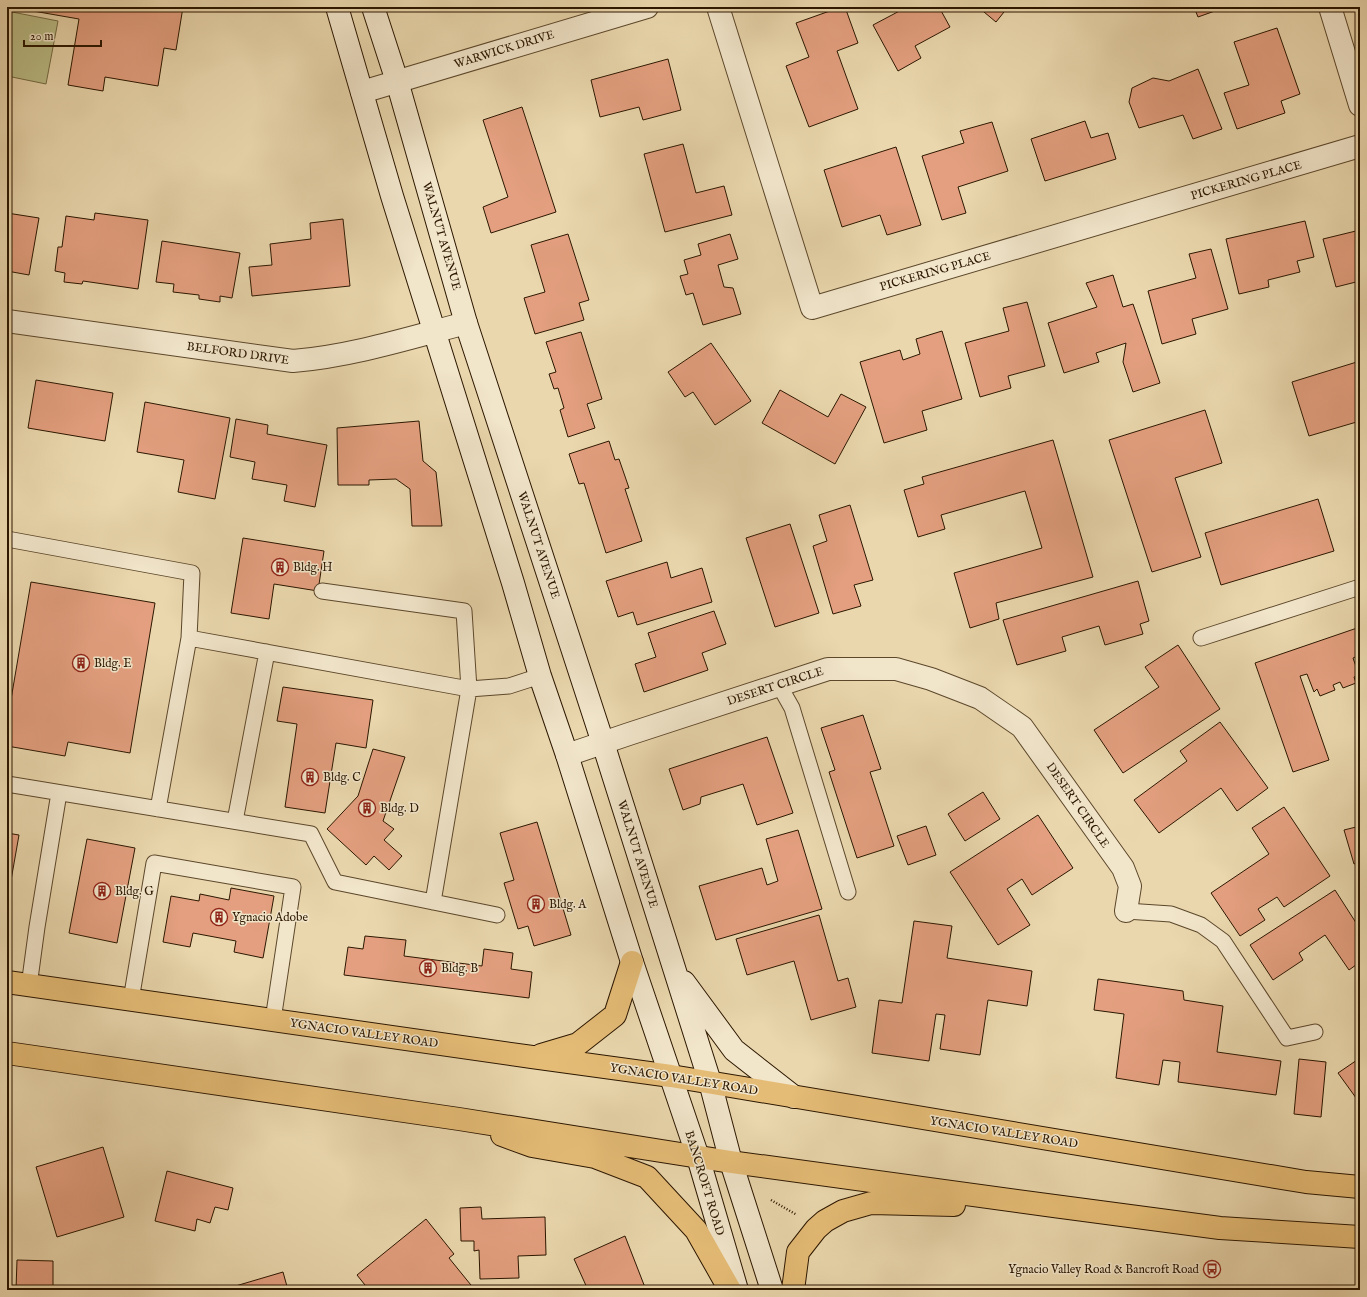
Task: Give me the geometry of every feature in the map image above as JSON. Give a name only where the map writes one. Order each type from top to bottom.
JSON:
[{"type":"highway","points":[[532,1057],[578,1044],[614,1015],[632,962]]},
{"type":"highway","name":"YGNACIO VALLEY ROAD","points":[[7,982],[672,1076],[1298,1181],[1360,1187]]},
{"type":"highway","points":[[7,1053],[459,1119],[731,1162],[1054,1206],[1220,1228],[1360,1237]]},
{"type":"highway","points":[[459,1119],[532,1146],[595,1157],[647,1177],[696,1230],[730,1290]]},
{"type":"highway","points":[[794,1290],[798,1252],[816,1229],[825,1221],[843,1211],[871,1203],[1054,1206]]},
{"type":"street","points":[[337,7],[392,196],[511,575],[540,676],[567,755],[632,962],[672,1076]]},
{"type":"street","name":"WALNUT AVENUE","points":[[373,7],[397,81],[466,323],[603,743],[710,1082]]},
{"type":"street","name":"WARWICK DRIVE","points":[[362,92],[647,7]]},
{"type":"street","name":"PICKERING PLACE","points":[[718,7],[812,308],[1360,146]]},
{"type":"street","points":[[1330,7],[1360,105]]},
{"type":"street","name":"BELFORD DRIVE","points":[[7,321],[293,361],[323,358],[411,338],[466,323]]},
{"type":"street","name":"DESERT CIRCLE","points":[[567,755],[828,669],[896,669],[931,679],[980,698],[1022,727],[1123,868],[1130,886],[1126,911]]},
{"type":"street","points":[[674,968],[734,1050],[794,1097]]},
{"type":"street","name":"BANCROFT ROAD","points":[[672,1076],[698,1157],[737,1290]]},
{"type":"street","points":[[710,1082],[731,1162],[772,1290]]},
{"type":"lane","points":[[7,539],[192,573],[189,638],[158,809]]},
{"type":"lane","points":[[1201,638],[1360,587]]},
{"type":"lane","points":[[322,591],[464,611],[469,689],[433,902]]},
{"type":"lane","points":[[189,638],[469,689],[508,686],[540,676]]},
{"type":"lane","points":[[235,821],[267,652]]},
{"type":"lane","points":[[779,685],[792,708],[848,892]]},
{"type":"lane","points":[[7,784],[311,834],[335,882],[497,915]]},
{"type":"lane","points":[[29,986],[36,927],[59,793]]},
{"type":"lane","points":[[131,1000],[154,863],[293,887],[273,1020]]},
{"type":"lane","points":[[1126,911],[1171,914],[1201,925],[1223,941],[1288,1038],[1315,1032]]},
{"type":"path","points":[[771,1200],[803,1218]]},
{"type":"green space","points":[[7,11],[58,21],[46,84],[7,76]]},
{"type":"building","points":[[10,7],[183,7],[176,50],[164,48],[158,86],[105,77],[103,91],[68,85],[79,19]]},
{"type":"building","points":[[841,7],[845,7],[858,43],[837,51],[858,109],[809,127],[786,66],[809,57],[796,23]]},
{"type":"building","points":[[907,7],[939,7],[950,27],[915,46],[921,58],[898,71],[873,25]]},
{"type":"building","points":[[978,7],[1008,7],[996,22]]},
{"type":"building","points":[[1194,7],[1226,7],[1198,17]]},
{"type":"building","points":[[1277,28],[1300,94],[1281,101],[1285,113],[1237,129],[1224,93],[1249,85],[1234,42]]},
{"type":"building","points":[[668,59],[681,110],[643,120],[639,107],[600,117],[591,80]]},
{"type":"building","points":[[1198,69],[1222,129],[1193,139],[1183,115],[1139,128],[1129,102],[1132,88],[1153,78],[1169,81]]},
{"type":"building","points":[[522,107],[556,212],[491,233],[483,207],[508,197],[483,120]]},
{"type":"building","points":[[1085,121],[1091,138],[1108,133],[1116,159],[1045,181],[1031,139]]},
{"type":"building","points":[[992,122],[1008,171],[958,187],[966,213],[942,220],[922,156],[964,143],[960,131]]},
{"type":"building","points":[[683,144],[696,193],[724,186],[732,215],[665,232],[644,154]]},
{"type":"building","points":[[896,147],[921,225],[887,235],[880,215],[842,227],[824,170]]},
{"type":"building","points":[[7,213],[39,218],[29,275],[7,271]]},
{"type":"building","points":[[95,213],[148,220],[138,289],[83,281],[82,284],[64,282],[65,273],[55,271],[58,247],[62,247],[66,216],[94,220]]},
{"type":"building","points":[[343,219],[350,286],[252,296],[249,267],[272,265],[270,244],[311,239],[310,223]]},
{"type":"building","points":[[1305,221],[1314,257],[1297,261],[1300,272],[1268,280],[1269,287],[1239,294],[1226,239]]},
{"type":"building","points":[[1360,230],[1360,281],[1336,287],[1323,239]]},
{"type":"building","points":[[568,234],[589,300],[579,303],[584,320],[535,334],[524,298],[545,292],[531,245]]},
{"type":"building","points":[[730,234],[738,259],[718,265],[724,287],[733,288],[741,314],[703,325],[693,293],[686,295],[680,276],[688,274],[684,260],[701,255],[698,244]]},
{"type":"building","points":[[162,241],[240,253],[232,298],[220,296],[220,302],[199,299],[199,295],[173,292],[174,284],[156,282]]},
{"type":"building","points":[[1211,249],[1228,309],[1192,319],[1196,334],[1162,344],[1148,291],[1196,278],[1189,254]]},
{"type":"building","points":[[1113,275],[1123,307],[1133,304],[1160,383],[1133,392],[1123,362],[1126,343],[1096,353],[1099,362],[1064,373],[1048,323],[1097,307],[1086,283]]},
{"type":"building","points":[[1027,302],[1045,366],[1008,376],[1011,388],[980,397],[965,343],[1009,331],[1003,308]]},
{"type":"building","points":[[942,331],[962,399],[922,411],[927,430],[884,443],[860,362],[900,350],[903,360],[920,354],[916,339]]},
{"type":"building","points":[[581,332],[602,399],[587,404],[595,428],[568,437],[560,410],[564,408],[558,388],[554,389],[549,374],[556,372],[546,342]]},
{"type":"building","points":[[711,343],[751,401],[715,425],[693,392],[685,397],[668,372]]},
{"type":"building","points":[[1360,361],[1360,421],[1309,436],[1292,382]]},
{"type":"building","points":[[36,380],[113,393],[105,441],[28,428]]},
{"type":"building","points":[[780,390],[828,417],[841,394],[866,407],[835,464],[762,423]]},
{"type":"building","points":[[145,402],[230,418],[215,499],[178,492],[184,460],[137,452]]},
{"type":"building","points":[[1205,410],[1222,463],[1175,478],[1201,557],[1152,572],[1109,440]]},
{"type":"building","points":[[7,414],[11,415],[7,442]]},
{"type":"building","points":[[236,419],[268,425],[267,434],[327,445],[315,507],[284,501],[287,485],[252,479],[255,462],[230,457]]},
{"type":"building","points":[[419,421],[423,461],[436,472],[442,526],[412,526],[410,489],[396,479],[369,480],[369,485],[338,485],[337,428]]},
{"type":"building","points":[[1053,440],[1093,577],[996,603],[999,619],[970,628],[954,573],[1042,548],[1025,491],[941,515],[945,529],[918,537],[904,490],[924,484],[922,477]]},
{"type":"building","points":[[609,441],[615,460],[619,459],[629,488],[625,489],[642,541],[606,553],[584,483],[579,484],[569,454]]},
{"type":"building","points":[[1318,499],[1334,551],[1221,585],[1205,533]]},
{"type":"building","points":[[850,505],[873,580],[854,585],[861,606],[833,614],[813,546],[827,541],[819,515]]},
{"type":"building","points":[[790,524],[819,613],[775,627],[746,538]]},
{"type":"building","name":"Bldg. H","points":[[243,538],[324,551],[318,591],[274,584],[269,619],[231,613]]},
{"type":"building","points":[[667,562],[671,578],[702,568],[712,602],[637,625],[633,612],[618,617],[606,581]]},
{"type":"building","points":[[1138,581],[1149,621],[1140,624],[1143,634],[1105,645],[1099,626],[1062,637],[1066,651],[1017,665],[1003,620]]},
{"type":"building","name":"Bldg. E","points":[[31,582],[155,603],[130,753],[68,742],[65,756],[7,746],[7,723]]},
{"type":"building","points":[[714,611],[726,644],[702,653],[708,670],[644,692],[635,664],[656,657],[648,633]]},
{"type":"building","points":[[1360,627],[1360,655],[1353,658],[1359,675],[1354,677],[1356,683],[1343,688],[1340,682],[1333,685],[1335,690],[1320,696],[1317,689],[1314,692],[1307,674],[1300,676],[1329,760],[1293,772],[1255,663]]},
{"type":"building","points":[[1178,645],[1220,709],[1123,773],[1094,730],[1159,687],[1145,667]]},
{"type":"building","name":"Bldg. C","points":[[283,687],[373,700],[366,748],[336,743],[325,813],[285,807],[297,724],[277,721]]},
{"type":"building","points":[[863,715],[881,769],[870,772],[894,846],[857,858],[829,772],[835,770],[821,728]]},
{"type":"building","points":[[1220,722],[1268,788],[1237,811],[1221,788],[1159,833],[1134,800],[1187,761],[1180,751]]},
{"type":"building","points":[[767,737],[793,813],[757,825],[743,784],[701,797],[700,804],[683,810],[669,769]]},
{"type":"building","name":"Bldg. D","points":[[373,749],[405,757],[383,821],[394,829],[384,840],[402,856],[389,870],[374,856],[366,865],[327,829],[358,796]]},
{"type":"building","points":[[983,792],[1000,819],[965,841],[948,814]]},
{"type":"building","points":[[1284,807],[1330,876],[1284,907],[1277,897],[1258,909],[1265,920],[1240,936],[1211,893],[1269,854],[1252,828]]},
{"type":"building","points":[[1038,815],[1073,868],[1032,895],[1022,879],[1007,889],[1030,925],[998,945],[950,872]]},
{"type":"building","name":"Bldg. A","points":[[537,822],[571,935],[534,946],[528,926],[518,929],[504,883],[514,880],[500,833]]},
{"type":"building","points":[[926,826],[936,855],[908,865],[897,836]]},
{"type":"building","points":[[1360,826],[1360,862],[1354,864],[1344,830]]},
{"type":"building","points":[[798,830],[822,909],[716,940],[699,886],[762,868],[767,885],[778,881],[766,839]]},
{"type":"building","points":[[7,833],[19,835],[7,903]]},
{"type":"building","name":"Bldg. G","points":[[87,839],[135,848],[117,943],[69,933]]},
{"type":"building","name":"Ygnacio Adobe","points":[[231,888],[274,896],[263,958],[234,952],[236,941],[193,933],[190,947],[163,942],[171,896],[199,901],[200,894],[229,900]]},
{"type":"building","points":[[1335,890],[1360,929],[1360,962],[1349,970],[1325,935],[1299,953],[1303,960],[1273,980],[1250,945]]},
{"type":"building","points":[[819,915],[838,981],[848,978],[856,1007],[811,1020],[794,961],[747,975],[736,939]]},
{"type":"building","points":[[914,921],[952,926],[947,958],[1032,971],[1027,1006],[988,1000],[980,1055],[940,1049],[945,1015],[936,1014],[929,1061],[872,1053],[879,1000],[902,1003]]},
{"type":"building","name":"Bldg. B","points":[[365,936],[406,940],[404,956],[482,966],[484,949],[513,953],[511,969],[532,972],[529,998],[344,975],[348,947],[363,949]]},
{"type":"building","points":[[1098,979],[1183,991],[1184,1000],[1223,1006],[1217,1052],[1281,1061],[1276,1095],[1178,1082],[1180,1062],[1163,1060],[1159,1085],[1116,1078],[1124,1014],[1094,1010]]},
{"type":"building","points":[[1360,1058],[1360,1101],[1359,1102],[1338,1073]]},
{"type":"building","points":[[1299,1059],[1326,1062],[1321,1117],[1294,1114]]},
{"type":"building","points":[[103,1147],[124,1217],[57,1237],[36,1167]]},
{"type":"building","points":[[167,1171],[233,1188],[228,1210],[215,1207],[210,1223],[197,1219],[195,1231],[155,1221]]},
{"type":"building","points":[[481,1207],[482,1219],[545,1217],[546,1255],[518,1256],[519,1278],[480,1279],[479,1250],[474,1251],[474,1241],[461,1241],[460,1208]]},
{"type":"building","points":[[426,1219],[454,1254],[449,1258],[475,1290],[369,1290],[357,1275]]},
{"type":"building","points":[[625,1236],[646,1290],[588,1290],[574,1259]]},
{"type":"building","points":[[17,1260],[53,1261],[53,1288],[72,1290],[16,1290]]},
{"type":"building","points":[[283,1272],[288,1290],[222,1290]]},
{"type":"place","name":"Bldg. H","points":[[280,567]]},
{"type":"place","name":"Bldg. E","points":[[81,663]]},
{"type":"place","name":"Bldg. C","points":[[310,777]]},
{"type":"place","name":"Bldg. D","points":[[367,808]]},
{"type":"place","name":"Bldg. G","points":[[102,891]]},
{"type":"place","name":"Bldg. A","points":[[536,904]]},
{"type":"place","name":"Ygnacio Adobe","points":[[219,917]]},
{"type":"place","name":"Bldg. B","points":[[428,968]]},
{"type":"place","name":"Ygnacio Valley Road & Bancroft Road","points":[[1212,1269]]}]
